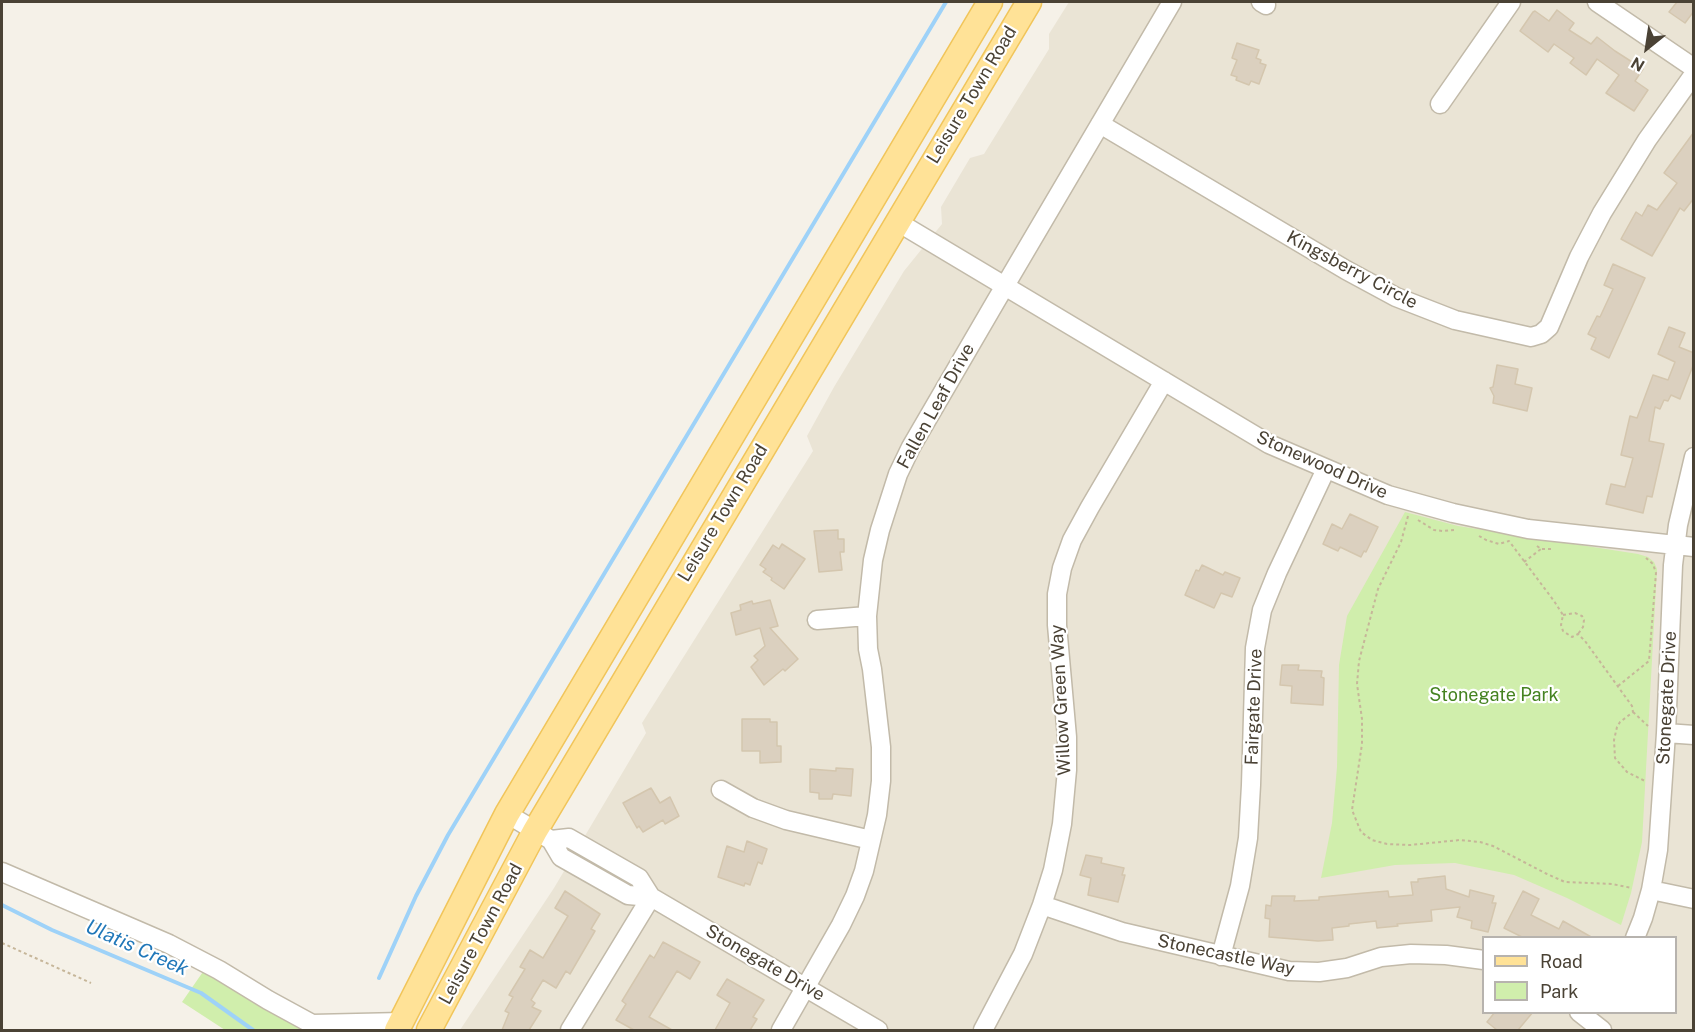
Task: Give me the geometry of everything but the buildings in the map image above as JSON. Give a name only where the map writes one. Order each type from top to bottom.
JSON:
[{"type":"main road","name":"Leisure Town Road","points":[[400,1026],[507,814],[990,2]]},
{"type":"main road","name":"Leisure Town Road","points":[[429,1030],[896,221],[1029,2]]},
{"type":"street","name":"Fallen Leaf Drive","points":[[781,1030],[807,987],[855,896],[872,840],[881,781],[881,747],[868,649],[867,616],[873,560],[898,474],[911,447],[1172,2]]},
{"type":"street","points":[[1440,104],[1511,2]]},
{"type":"street","points":[[1597,2],[1694,68]]},
{"type":"street","name":"Kingsberry Circle","points":[[1100,124],[1346,270],[1396,297],[1455,320],[1531,337],[1541,334],[1550,327],[1602,213],[1647,140],[1694,74]]},
{"type":"street","name":"Stonewood Drive","points":[[896,221],[1269,444],[1388,495],[1453,513],[1528,529],[1684,546]]},
{"type":"street","name":"Willow Green Way","points":[[983,1030],[1023,954],[1042,905],[1053,870],[1062,824],[1067,770],[1067,737],[1057,625],[1057,594],[1062,568],[1072,540],[1090,507],[1164,381]]},
{"type":"street","name":"Stonegate Drive","points":[[1636,936],[1651,890],[1658,850],[1666,733],[1684,546],[1686,485],[1694,457]]},
{"type":"street","name":"Fairgate Drive","points":[[1221,956],[1240,885],[1248,838],[1254,648],[1262,610],[1276,573],[1326,469]]},
{"type":"street","points":[[817,621],[867,616]]},
{"type":"street","points":[[1666,733],[1694,735]]},
{"type":"street","points":[[721,790],[753,808],[786,820],[872,840]]},
{"type":"street","name":"Stonegate Drive","points":[[507,814],[543,836],[561,857],[628,895],[651,897],[878,1030]]},
{"type":"street","points":[[2,872],[169,944],[312,1024],[400,1026]]},
{"type":"street","points":[[1651,890],[1694,899]]},
{"type":"street","points":[[570,1030],[651,897]]},
{"type":"street","name":"Stonecastle Way","points":[[1042,905],[1122,932],[1289,971],[1319,972],[1347,968],[1381,957],[1411,954],[1446,954],[1482,960]]},
{"type":"street","points":[[1583,1018],[1602,1030]]},
{"type":"path","points":[[1462,530],[1434,530],[1409,513],[1401,542],[1378,588],[1362,646],[1357,684],[1362,719],[1362,744],[1352,810],[1355,820],[1361,831],[1372,840],[1387,844],[1410,845],[1460,840],[1480,842],[1493,846],[1566,882],[1612,884],[1632,888]]},
{"type":"path","points":[[1476,534],[1499,544],[1514,539]]},
{"type":"path","points":[[1509,541],[1563,615],[1561,625],[1563,631],[1572,637],[1578,634],[1583,627],[1582,616],[1575,613],[1563,615]]},
{"type":"path","points":[[1529,542],[1541,549],[1557,549]]},
{"type":"path","points":[[1524,562],[1541,549]]},
{"type":"path","points":[[1618,686],[1649,661],[1656,573],[1653,564],[1641,556]]},
{"type":"path","points":[[1578,634],[1632,705],[1633,712],[1648,726]]},
{"type":"path","points":[[1633,712],[1620,722],[1617,728],[1614,741],[1615,758],[1627,772],[1645,781]]},
{"type":"path","points":[[2,943],[91,983]]},
{"type":"shaded area","points":[[1069,2],[1693,2],[1693,1030],[460,1030],[554,888],[646,733],[642,723],[813,451],[807,436],[904,271],[942,224],[941,207],[970,158],[984,154],[1049,49],[1049,34]]},
{"type":"green space","name":"Stonegate Park","points":[[1405,512],[1458,526],[1638,554],[1654,562],[1657,569],[1642,842],[1631,893],[1621,925],[1514,875],[1455,863],[1395,865],[1321,878],[1332,823],[1337,767],[1339,665],[1347,616]]},
{"type":"green space","points":[[207,966],[314,1030],[225,1030],[182,1002]]},
{"type":"waterway","points":[[379,978],[416,896],[448,835],[946,2]]},
{"type":"waterway","name":"Ulatis Creek","points":[[2,905],[52,930],[201,993],[253,1030]]}]
